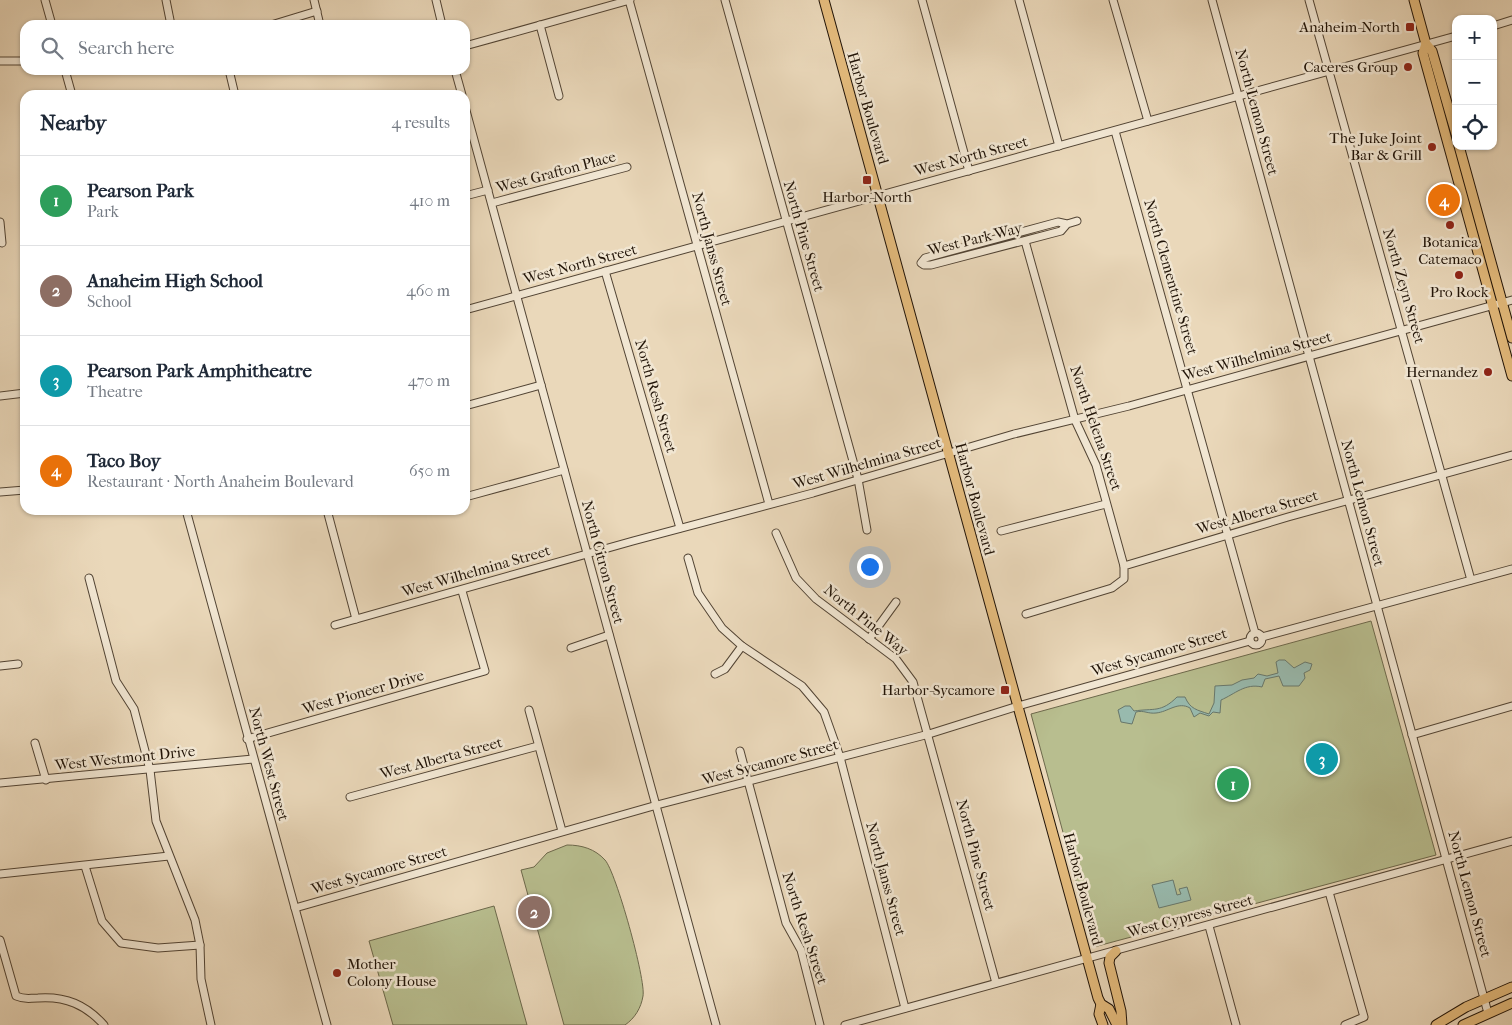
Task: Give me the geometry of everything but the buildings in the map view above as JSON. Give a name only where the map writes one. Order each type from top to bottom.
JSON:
[{"type":"main road","name":"Harbor Boulevard","points":[[824,0],[948,454],[1102,1004],[1099,1014],[1103,1025]]},
{"type":"main road","points":[[1414,0],[1426,44],[1432,51],[1452,120]]},
{"type":"main road","points":[[1426,44],[1422,53],[1498,304],[1512,338]]},
{"type":"main road","points":[[1460,150],[1498,304],[1512,376]]},
{"type":"main road","points":[[1116,951],[1110,957],[1108,963],[1121,1011],[1122,1025]]},
{"type":"main road","points":[[1436,1025],[1484,998],[1512,987]]},
{"type":"main road","points":[[1463,1025],[1512,1003]]},
{"type":"main road","name":"Harbor Boulevard","points":[[1102,1004],[1110,1009],[1117,1025]]},
{"type":"street","points":[[45,0],[51,20]]},
{"type":"street","points":[[166,0],[170,20]]},
{"type":"street","points":[[314,0],[319,20]]},
{"type":"street","points":[[436,0],[441,20]]},
{"type":"street","points":[[470,45],[630,0]]},
{"type":"street","name":"North Janss Street","points":[[630,0],[768,504]]},
{"type":"street","name":"North Pine Street","points":[[725,0],[858,479],[867,530]]},
{"type":"street","points":[[922,0],[969,171]]},
{"type":"street","points":[[1019,0],[1059,146]]},
{"type":"street","points":[[1113,0],[1148,122]]},
{"type":"street","name":"North Lemon Street","points":[[1212,0],[1488,1013]]},
{"type":"street","name":"North Zeyn Street","points":[[1309,0],[1471,580]]},
{"type":"street","points":[[287,20],[317,11]]},
{"type":"street","points":[[1497,25],[1512,20]]},
{"type":"street","points":[[540,25],[559,96]]},
{"type":"street","name":"West North Street","points":[[470,309],[1452,37]]},
{"type":"street","points":[[0,61],[20,61]]},
{"type":"street","points":[[66,75],[71,90]]},
{"type":"street","points":[[230,75],[234,90]]},
{"type":"street","points":[[456,75],[461,90]]},
{"type":"street","name":"North Citron Street","points":[[470,124],[716,1025]]},
{"type":"street","name":"North Clementine Street","points":[[1115,130],[1255,633]]},
{"type":"street","name":"West Grafton Place","points":[[492,203],[627,167]]},
{"type":"street","name":"West Grafton Place","points":[[470,195],[488,190]]},
{"type":"street","name":"West Park Way","points":[[1067,224],[1061,231],[1025,241],[932,265],[921,263],[925,258],[1058,222],[1067,224],[1077,221]]},
{"type":"street","points":[[0,222],[2,243]]},
{"type":"street","name":"North Helena Street","points":[[1025,241],[1075,420],[1096,464],[1124,566]]},
{"type":"street","name":"North Resh Street","points":[[606,271],[680,528]]},
{"type":"street","name":"West Wilhelmina Street","points":[[335,625],[462,591],[1014,434],[1075,420],[1512,300]]},
{"type":"street","points":[[470,405],[541,385]]},
{"type":"street","points":[[0,396],[20,394]]},
{"type":"street","name":"West Alberta Street","points":[[1124,566],[1229,534],[1512,456]]},
{"type":"street","points":[[470,496],[564,470]]},
{"type":"street","points":[[0,492],[20,490]]},
{"type":"street","points":[[1001,531],[1106,504]]},
{"type":"street","name":"North West Street","points":[[187,515],[247,739],[327,1025]]},
{"type":"street","points":[[328,515],[356,619]]},
{"type":"street","name":"North Pine Way","points":[[776,533],[796,578],[816,599],[896,659],[913,682],[929,734]]},
{"type":"street","name":"North Janss Street","points":[[688,558],[692,576],[707,607],[722,628],[742,646],[802,686],[824,712],[840,758],[905,1008]]},
{"type":"street","points":[[1026,614],[1112,588],[1124,579],[1124,566]]},
{"type":"street","name":"West Sycamore Street","points":[[295,908],[562,831],[929,734],[1018,706],[1250,641],[1257,645],[1261,643],[1262,637],[1512,569]]},
{"type":"street","points":[[89,578],[116,681],[134,709],[150,770],[156,821],[195,920],[200,945],[201,979],[211,1025]]},
{"type":"street","name":"West Pioneer Drive","points":[[247,739],[485,671],[462,591]]},
{"type":"street","points":[[869,639],[896,602]]},
{"type":"street","points":[[1255,633],[1262,637]]},
{"type":"street","name":"West Sycamore Street","points":[[1250,641],[1251,636],[1255,633]]},
{"type":"street","points":[[571,648],[609,635]]},
{"type":"street","points":[[715,674],[724,669],[742,646]]},
{"type":"street","points":[[0,666],[18,664]]},
{"type":"street","points":[[1412,734],[1512,706]]},
{"type":"street","points":[[529,710],[562,831]]},
{"type":"street","name":"North Pine Street","points":[[929,734],[996,983]]},
{"type":"street","points":[[35,743],[46,780]]},
{"type":"street","name":"West Alberta Street","points":[[350,797],[538,746]]},
{"type":"street","name":"North Resh Street","points":[[740,751],[786,923],[802,950],[820,1025]]},
{"type":"street","name":"West Westmont Drive","points":[[0,784],[253,759]]},
{"type":"street","name":"West Cypress Street","points":[[846,1025],[1512,841]]},
{"type":"street","points":[[0,874],[169,856]]},
{"type":"street","points":[[85,866],[102,921],[121,943],[158,948],[200,945]]},
{"type":"street","points":[[1329,892],[1363,1012],[1362,1019],[1344,1025]]},
{"type":"street","points":[[1208,926],[1236,1025]]},
{"type":"street","points":[[0,940],[16,996],[24,1000],[39,998],[76,1002],[92,1012],[104,1025]]},
{"type":"green space","points":[[1371,621],[1436,855],[1094,947],[1031,714]]},
{"type":"green space","points":[[567,845],[588,848],[605,860],[623,904],[643,986],[641,1005],[632,1019],[625,1025],[564,1025],[521,870],[534,867],[547,853]]},
{"type":"green space","points":[[494,906],[527,1025],[393,1025],[369,941]]},
{"type":"water","points":[[1285,660],[1294,668],[1305,662],[1312,664],[1310,670],[1304,673],[1305,678],[1299,686],[1283,686],[1279,676],[1265,679],[1262,687],[1250,686],[1221,700],[1220,713],[1213,712],[1209,716],[1200,713],[1194,717],[1190,708],[1177,706],[1156,713],[1136,712],[1132,724],[1121,722],[1118,710],[1125,706],[1130,706],[1134,711],[1157,709],[1166,706],[1177,697],[1185,697],[1192,707],[1209,714],[1214,703],[1215,686],[1232,685],[1242,680],[1254,678],[1258,674],[1267,676],[1278,673],[1276,662]]},
{"type":"water","points":[[1173,880],[1177,895],[1181,894],[1179,889],[1187,887],[1191,900],[1159,908],[1152,885]]},
{"type":"place","name":"Anaheim-North","points":[[1410,27]]},
{"type":"place","name":"Caceres Group","points":[[1408,67]]},
{"type":"place","name":"The Juke Joint Bar & Grill","points":[[1432,147]]},
{"type":"place","name":"Harbor-North","points":[[867,180]]},
{"type":"place","name":"Taco Boy","points":[[1444,200]]},
{"type":"place","name":"Botanica Catemaco","points":[[1450,225]]},
{"type":"place","name":"Pro Rock","points":[[1459,275]]},
{"type":"place","name":"Hernandez","points":[[1488,372]]},
{"type":"place","name":"Harbor-Sycamore","points":[[1005,690]]},
{"type":"place","name":"Pearson Park Amphitheatre","points":[[1322,759]]},
{"type":"place","name":"Pearson Park","points":[[1233,784]]},
{"type":"place","name":"Anaheim High School","points":[[534,912]]},
{"type":"place","name":"Mother Colony House","points":[[337,973]]}]
